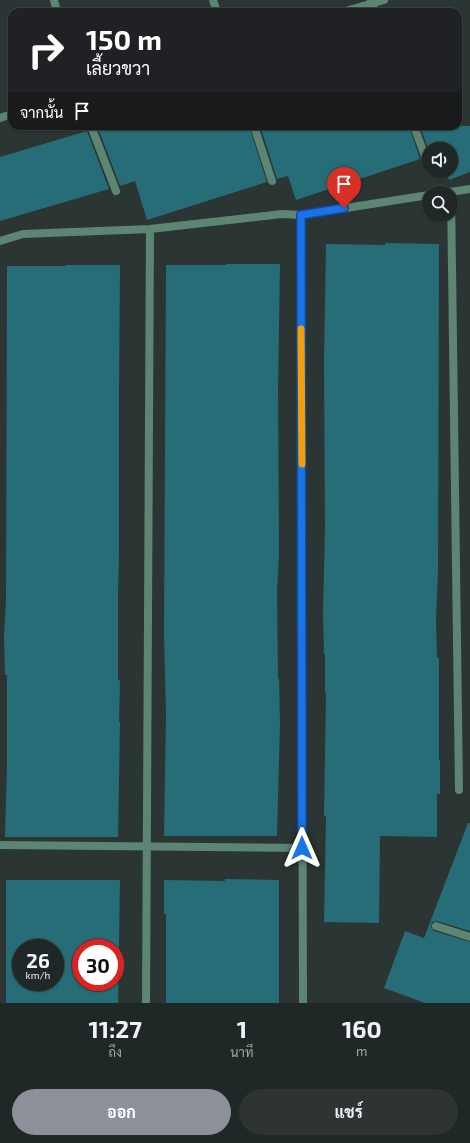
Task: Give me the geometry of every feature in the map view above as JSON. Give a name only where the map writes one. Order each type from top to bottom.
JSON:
[{"type":"street","points":[[360,8],[373,5],[384,0]]},
{"type":"street","points":[[93,130],[116,191]]},
{"type":"street","points":[[255,130],[272,181]]},
{"type":"street","points":[[415,130],[422,148]]},
{"type":"street","points":[[458,191],[470,190]]},
{"type":"street","points":[[0,241],[23,234],[150,229],[282,214],[301,215],[422,196]]},
{"type":"street","points":[[301,215],[303,1003]]},
{"type":"street","points":[[448,222],[459,790]]},
{"type":"street","points":[[146,1003],[150,229]]},
{"type":"street","points":[[0,845],[302,848]]},
{"type":"street","points":[[436,926],[470,937]]},
{"type":"building","points":[[462,126],[470,126],[470,172],[458,177],[458,142],[426,142],[421,130],[462,130]]},
{"type":"building","points":[[99,130],[250,130],[267,182],[147,220],[135,181],[120,186]]},
{"type":"building","points":[[261,130],[410,130],[420,159],[296,200],[288,176],[277,179]]},
{"type":"building","points":[[87,131],[109,189],[0,221],[0,157]]},
{"type":"building","points":[[385,243],[439,244],[438,569],[436,620],[437,658],[439,658],[440,794],[437,794],[437,837],[380,836],[379,923],[324,922],[326,693],[323,613],[325,528],[324,361],[326,244],[385,245]]},
{"type":"building","points":[[280,264],[278,387],[279,555],[277,590],[280,721],[277,836],[164,836],[166,713],[164,634],[166,265]]},
{"type":"building","points":[[120,265],[118,680],[120,680],[120,722],[118,837],[5,837],[7,763],[7,675],[5,675],[4,635],[6,600],[7,266]]},
{"type":"building","points":[[468,823],[470,823],[470,931],[437,921],[432,922],[431,927],[434,931],[470,942],[470,1003],[425,1003],[384,988],[405,931],[424,938]]},
{"type":"building","points":[[225,879],[279,880],[279,1003],[166,1003],[166,914],[164,914],[164,880],[225,881]]},
{"type":"building","points":[[6,880],[120,880],[119,939],[72,939],[72,991],[118,991],[118,1003],[6,1003]]},
{"type":"slow traffic","points":[[301,329],[302,464]]},
{"type":"route","points":[[302,848],[301,215],[344,208]]}]
